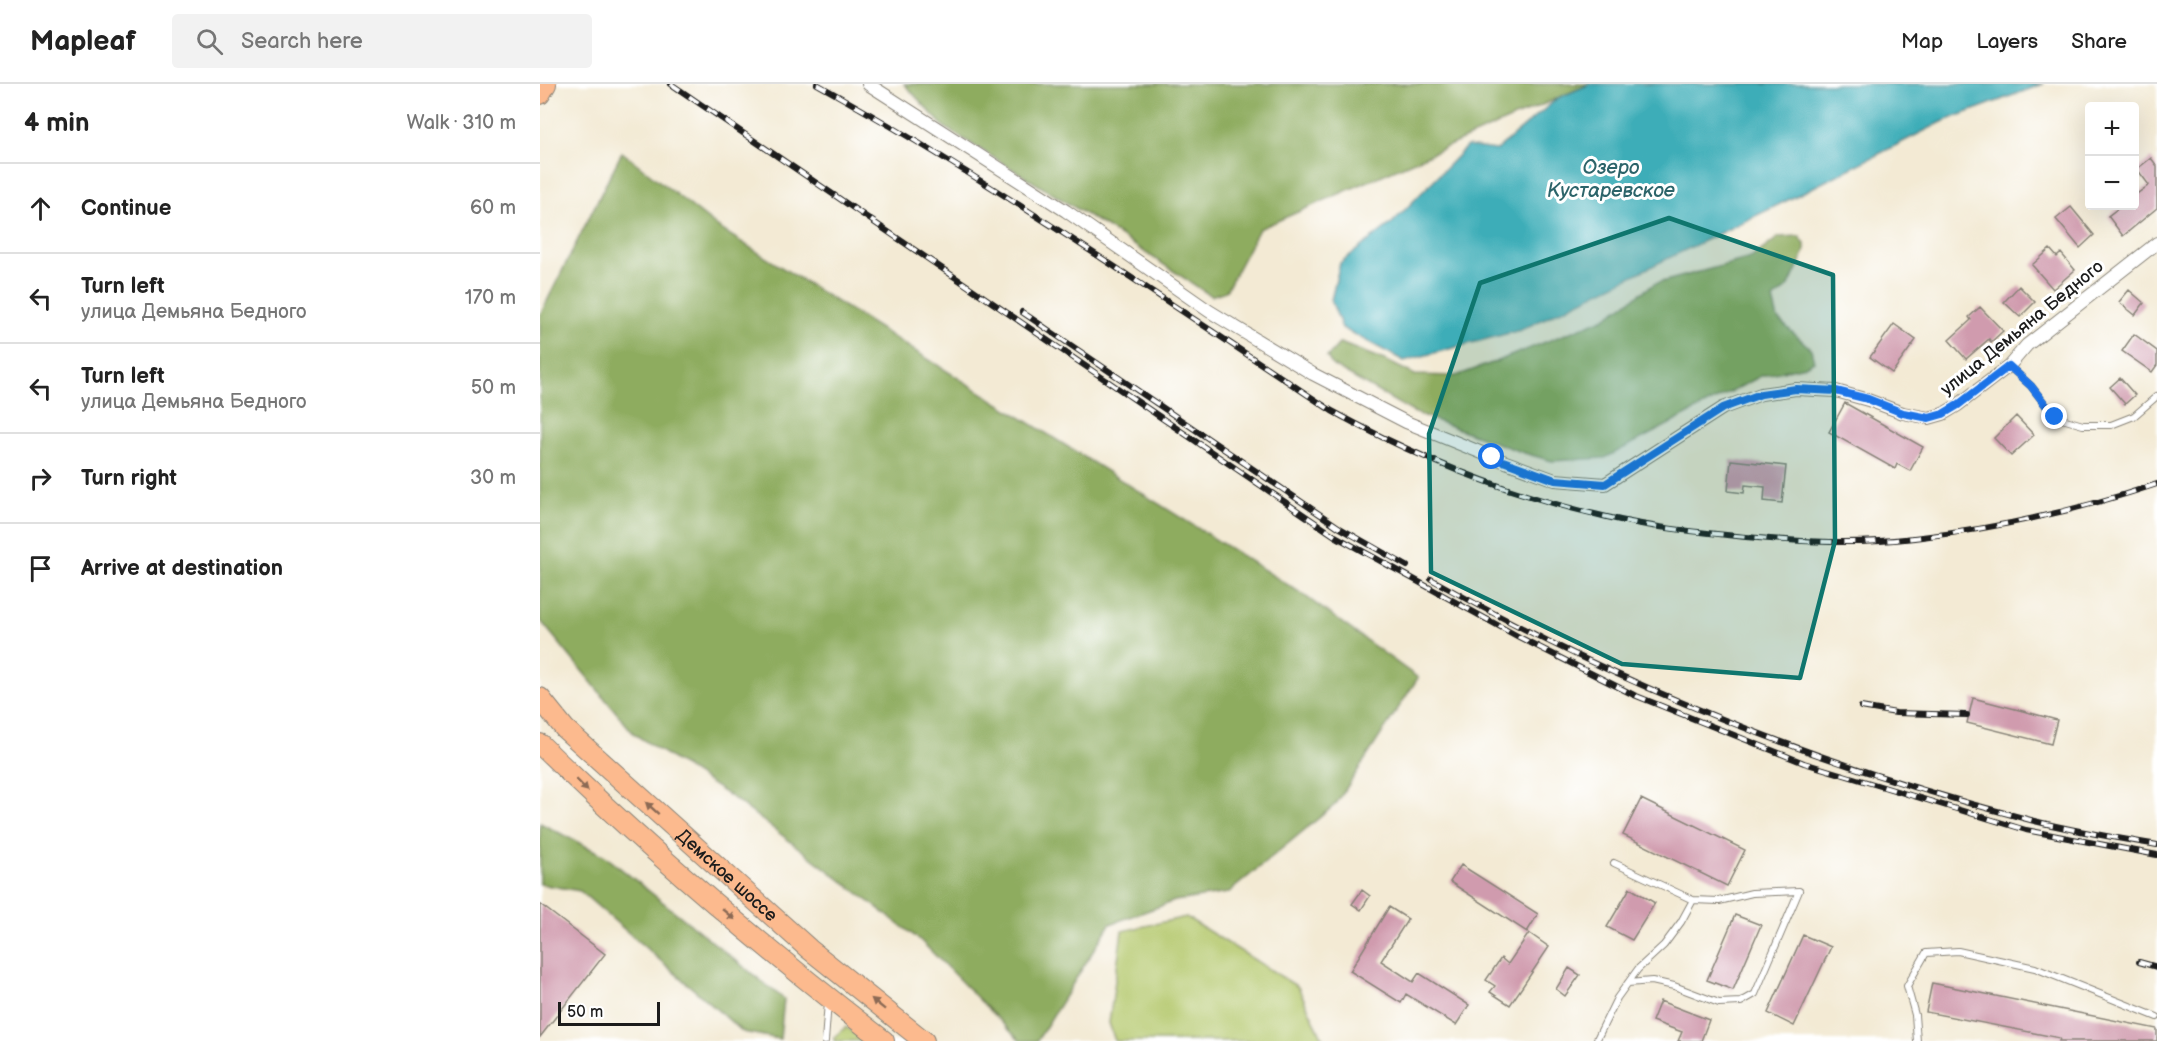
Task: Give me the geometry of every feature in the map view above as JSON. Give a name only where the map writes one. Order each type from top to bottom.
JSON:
[{"type":"main road","points":[[540,94],[546,84]]},
{"type":"main road","name":"Демское шоссе","points":[[540,698],[565,729],[809,949],[924,1041]]},
{"type":"main road","name":"Демское шоссе","points":[[540,744],[672,867],[828,998],[884,1041]]},
{"type":"street","name":"улица Демьяна Бедного","points":[[868,84],[1066,211],[1209,311],[1313,374],[1406,422],[1555,480],[1605,484],[1723,408],[1761,394],[1796,389],[1836,391],[1868,399],[1903,413],[1929,418],[1943,414],[2009,366],[2027,345],[2157,243]]},
{"type":"lane","points":[[2009,366],[2031,386],[2055,417],[2084,424],[2111,425],[2134,416],[2157,396]]},
{"type":"lane","points":[[1614,863],[1693,900],[1719,901],[1752,893],[1799,891],[1755,994],[1741,1002],[1719,1003],[1674,986],[1652,981],[1628,983]]},
{"type":"lane","points":[[1596,1041],[1617,998],[1638,969],[1664,945],[1681,922],[1693,900]]},
{"type":"lane","points":[[1917,1041],[1915,1015],[1907,986],[1926,953],[1958,951],[2035,968],[2157,1017]]},
{"type":"lane","points":[[825,1041],[828,998]]},
{"type":"highlighted area","points":[[1669,218],[1833,275],[1835,541],[1800,678],[1622,664],[1431,572],[1429,434],[1480,283]]},
{"type":"green space","points":[[904,84],[1590,84],[1259,229],[1226,291],[1211,296],[1113,231],[944,127]]},
{"type":"green space","points":[[622,152],[719,228],[1301,593],[1418,678],[1336,804],[1228,893],[1175,901],[1110,924],[1037,1041],[1020,1041],[921,941],[733,798],[634,734],[540,620],[540,315]]},
{"type":"green space","points":[[1799,236],[1805,244],[1805,251],[1789,286],[1773,299],[1778,319],[1811,349],[1814,361],[1805,366],[1761,376],[1605,458],[1552,461],[1524,453],[1413,412],[1333,366],[1327,357],[1340,343],[1387,361],[1415,375],[1456,376],[1603,319],[1654,284],[1751,258],[1779,237]]},
{"type":"green space","points":[[540,823],[605,856],[784,999],[780,1039],[743,1032],[580,891],[540,884]]},
{"type":"green space","points":[[1186,917],[1298,987],[1324,1041],[1115,1041],[1109,1023],[1122,931]]},
{"type":"green space","points":[[846,1027],[866,1041],[834,1041],[834,1037]]},
{"type":"water","name":"Озеро Кустаревское","points":[[1590,84],[2043,84],[1942,122],[1521,330],[1404,361],[1342,328],[1331,300],[1340,263],[1393,222],[1467,146],[1496,150],[1558,98]]},
{"type":"building","points":[[2151,158],[2157,166],[2157,208],[2123,236],[2108,216],[2116,210],[2139,210],[2139,192],[2149,185],[2139,172],[2139,167]]},
{"type":"building","points":[[2071,207],[2094,235],[2080,248],[2056,219]]},
{"type":"building","points":[[2050,249],[2057,257],[2061,253],[2075,270],[2053,289],[2032,265]]},
{"type":"building","points":[[2019,286],[2035,302],[2020,317],[2004,302]]},
{"type":"building","points":[[2129,290],[2144,303],[2135,315],[2119,302]]},
{"type":"building","points":[[1980,307],[2003,331],[1991,342],[1989,339],[1966,359],[1949,340],[1971,320],[1969,317]]},
{"type":"building","points":[[1894,324],[1916,340],[1892,373],[1870,357]]},
{"type":"building","points":[[2134,334],[2157,351],[2157,365],[2152,372],[2122,351]]},
{"type":"building","points":[[2120,378],[2135,395],[2125,404],[2110,387]]},
{"type":"building","points":[[1845,403],[1923,447],[1910,471],[1897,464],[1895,469],[1829,432]]},
{"type":"building","points":[[2016,416],[2034,435],[2011,456],[1994,438]]},
{"type":"building","points":[[1731,460],[1786,466],[1782,503],[1764,501],[1765,487],[1745,485],[1744,493],[1728,491]]},
{"type":"building","points":[[1973,698],[2057,720],[2051,744],[1967,723]]},
{"type":"building","points":[[1641,799],[1745,850],[1727,886],[1623,835]]},
{"type":"building","points":[[1461,865],[1538,914],[1527,932],[1450,882]]},
{"type":"building","points":[[1630,888],[1655,903],[1632,940],[1607,927]]},
{"type":"building","points":[[1362,890],[1370,896],[1361,910],[1352,904]]},
{"type":"building","points":[[540,904],[605,954],[540,1037]]},
{"type":"building","points":[[1389,907],[1408,919],[1381,961],[1413,982],[1419,973],[1469,1005],[1456,1025],[1406,994],[1401,1003],[1350,971]]},
{"type":"building","points":[[1735,915],[1761,925],[1733,990],[1707,980]]},
{"type":"building","points":[[1529,933],[1549,947],[1510,1005],[1490,992],[1495,986],[1486,980],[1501,958],[1508,964]]},
{"type":"building","points":[[1803,935],[1831,947],[1794,1026],[1768,1013]]},
{"type":"building","points":[[1569,968],[1580,975],[1565,996],[1556,989]]},
{"type":"building","points":[[1932,983],[2157,1029],[2157,1041],[2059,1041],[2060,1038],[1926,1012]]},
{"type":"building","points":[[1660,1001],[1709,1020],[1701,1041],[1678,1041],[1682,1032],[1652,1021]]},
{"type":"railway","points":[[671,84],[1335,536],[1519,637],[1634,695],[1804,763],[2026,830],[2157,855]]},
{"type":"railway","points":[[817,84],[1014,201],[1332,411],[1432,460],[1535,498],[1607,517],[1658,527],[1767,539],[1851,542],[1914,538],[2006,524],[2098,502],[2157,484]]},
{"type":"railway","points":[[1022,312],[1340,528],[1407,566]]},
{"type":"railway","points":[[1431,579],[1573,653],[1646,687],[1794,747],[1946,797],[2023,818],[2073,830],[2157,845]]},
{"type":"railway","points":[[1861,707],[1896,713],[1967,715]]},
{"type":"railway","points":[[2139,962],[2157,967]]},
{"type":"route","points":[[1492,457],[1555,480],[1605,484],[1723,408],[1761,394],[1796,389],[1836,391],[1868,399],[1903,413],[1929,418],[1943,414],[1958,405],[2009,366],[2031,386],[2055,417]]}]
